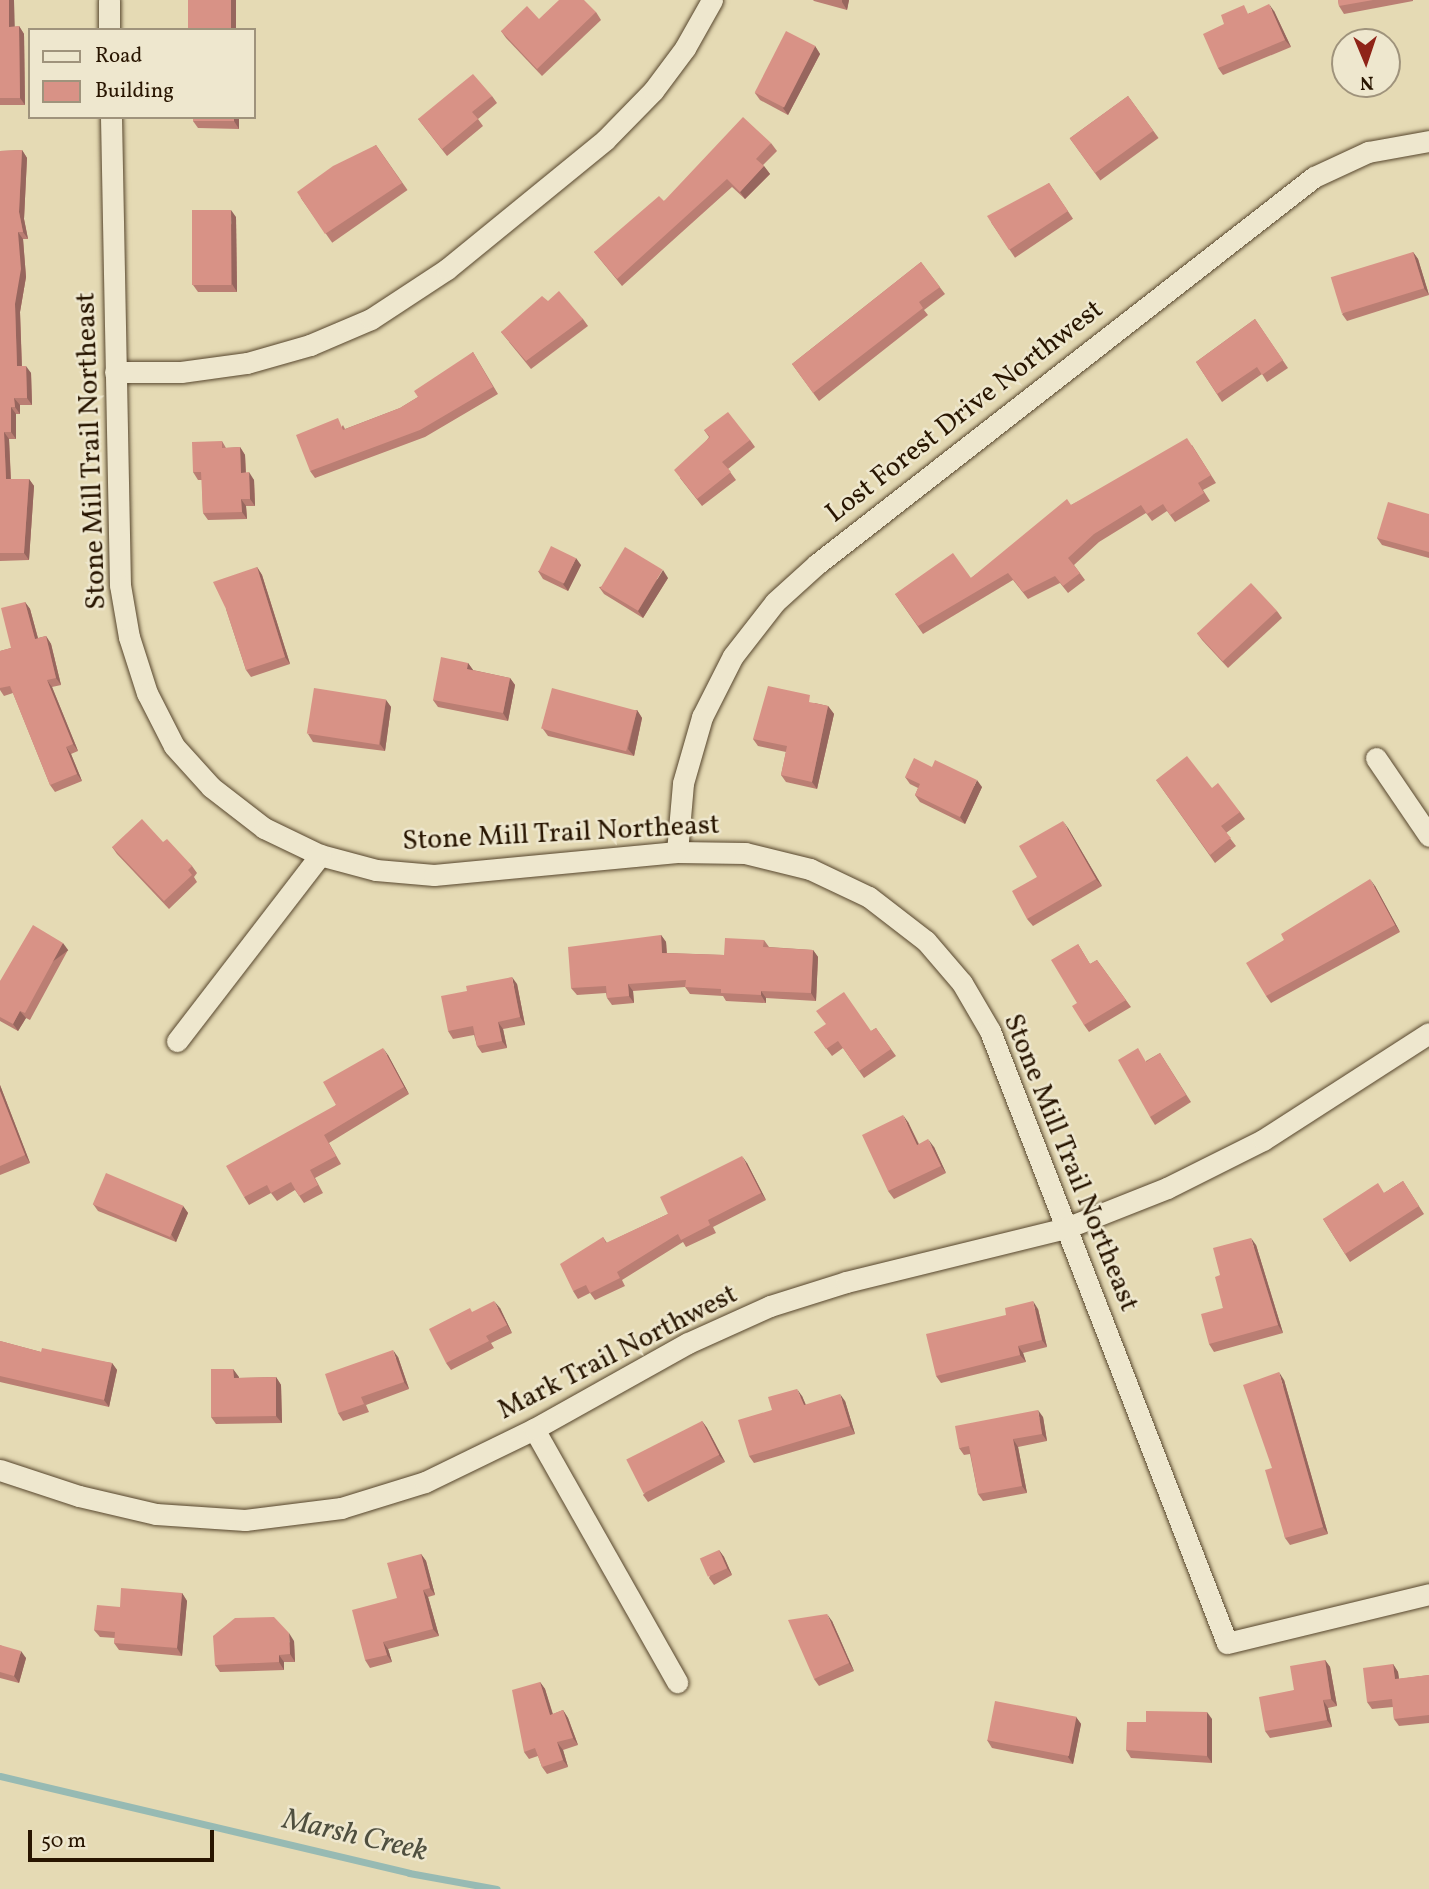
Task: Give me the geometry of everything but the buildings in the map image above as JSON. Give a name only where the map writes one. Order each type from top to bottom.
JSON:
[{"type":"street","points":[[109,0],[109,28]]},
{"type":"street","points":[[115,372],[181,372],[247,363],[310,345],[371,319],[447,269],[604,139],[653,91],[685,48],[712,0]]},
{"type":"street","name":"Stone Mill Trail Northeast","points":[[111,119],[120,585],[129,637],[147,693],[174,746],[211,788],[264,828],[320,855],[376,870],[434,875],[677,852],[745,853],[810,869],[869,897],[926,941],[962,983],[990,1031],[1227,1643],[1429,1594]]},
{"type":"street","name":"Lost Forest Drive Northwest","points":[[677,852],[683,783],[702,717],[733,656],[775,601],[817,564],[1314,177],[1368,152],[1429,141]]},
{"type":"street","points":[[1376,758],[1429,836]]},
{"type":"street","points":[[177,1041],[320,855]]},
{"type":"street","name":"Mark Trail Northwest","points":[[0,1470],[79,1496],[156,1514],[245,1520],[289,1517],[341,1508],[425,1482],[534,1429],[688,1343],[771,1306],[846,1282],[1066,1228],[1167,1188],[1263,1140],[1429,1033]]},
{"type":"street","points":[[534,1429],[677,1682]]},
{"type":"waterway","name":"Marsh Creek","points":[[0,1776],[409,1873],[497,1889]]}]
